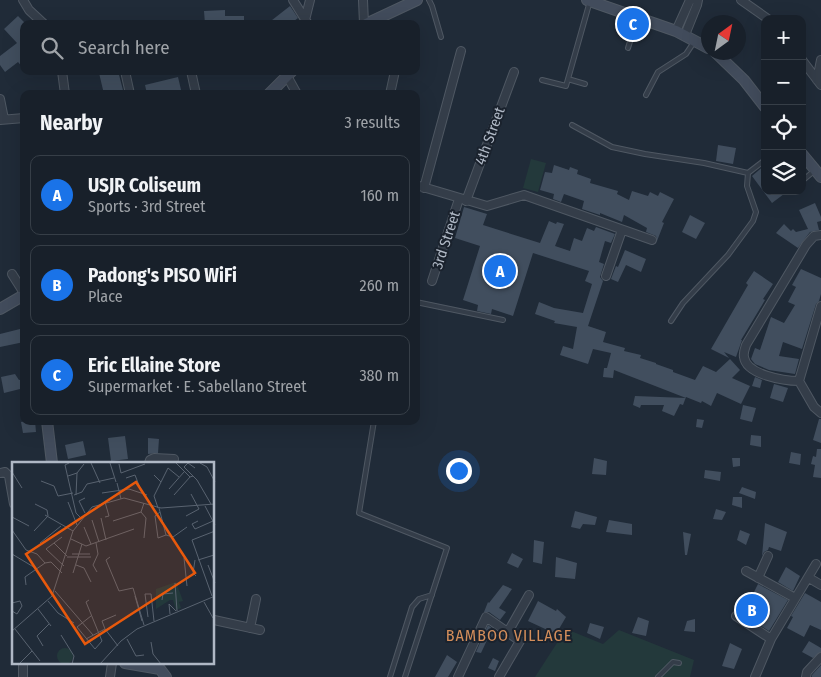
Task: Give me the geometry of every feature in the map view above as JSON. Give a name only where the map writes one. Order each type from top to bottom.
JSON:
[{"type":"street","points":[[23,0],[29,10],[40,20]]},
{"type":"street","points":[[293,0],[305,20]]},
{"type":"street","points":[[306,20],[310,0]]},
{"type":"street","points":[[363,0],[365,20]]},
{"type":"street","points":[[680,33],[690,0]]},
{"type":"street","points":[[680,33],[697,5],[698,0]]},
{"type":"street","points":[[741,0],[751,2],[764,15]]},
{"type":"street","points":[[374,20],[414,1]]},
{"type":"street","points":[[588,1],[680,33],[701,44]]},
{"type":"street","points":[[461,51],[420,186],[487,206],[524,196],[652,240]]},
{"type":"street","points":[[725,60],[732,66],[750,94],[763,105]]},
{"type":"street","points":[[819,82],[821,60]]},
{"type":"street","points":[[806,65],[819,82]]},
{"type":"street","name":"4th Street","points":[[462,200],[514,72]]},
{"type":"street","points":[[63,75],[65,90]]},
{"type":"street","points":[[125,75],[129,90]]},
{"type":"street","points":[[192,75],[195,90]]},
{"type":"street","points":[[273,90],[288,75]]},
{"type":"street","points":[[289,75],[295,90]]},
{"type":"street","points":[[391,90],[394,75]]},
{"type":"street","points":[[0,99],[2,119],[20,118]]},
{"type":"street","points":[[806,159],[818,174]]},
{"type":"street","name":"3rd Street","points":[[432,281],[462,200]]},
{"type":"street","points":[[606,276],[622,230]]},
{"type":"street","points":[[800,381],[787,381],[754,371],[748,367],[744,357],[746,345],[806,245],[814,236],[821,235]]},
{"type":"street","points":[[12,274],[20,287]]},
{"type":"street","points":[[0,309],[20,296]]},
{"type":"street","points":[[821,306],[800,381],[814,407],[821,413]]},
{"type":"street","points":[[47,425],[52,462]]},
{"type":"street","points":[[149,462],[154,458],[174,459]]},
{"type":"street","points":[[0,472],[5,472],[9,476],[12,493]]},
{"type":"street","points":[[758,578],[768,556]]},
{"type":"street","points":[[755,677],[771,639],[816,564]]},
{"type":"street","points":[[746,571],[795,598]]},
{"type":"street","points":[[809,578],[821,585]]},
{"type":"street","points":[[508,632],[529,595]]},
{"type":"street","points":[[250,628],[256,599]]},
{"type":"street","points":[[736,616],[771,639]]},
{"type":"street","points":[[458,677],[486,617],[520,640],[499,677]]},
{"type":"street","points":[[215,620],[260,630]]},
{"type":"street","points":[[806,677],[807,672],[821,657]]},
{"type":"street","points":[[23,664],[23,677]]},
{"type":"street","points":[[110,677],[112,664]]},
{"type":"street","points":[[130,664],[162,670]]},
{"type":"lane","points":[[429,0],[441,36]]},
{"type":"lane","points":[[542,80],[566,86],[588,1]]},
{"type":"lane","points":[[628,48],[637,17]]},
{"type":"lane","points":[[646,95],[658,72],[686,54],[695,40]]},
{"type":"lane","points":[[568,80],[585,84]]},
{"type":"lane","points":[[572,125],[612,147],[704,163],[748,173]]},
{"type":"lane","points":[[671,321],[683,303],[728,255],[753,221],[756,212],[747,186],[748,173],[761,163]]},
{"type":"lane","points":[[806,179],[818,174]]},
{"type":"lane","points":[[420,302],[503,320]]},
{"type":"lane","points":[[373,425],[359,513],[447,548],[405,677]]},
{"type":"lane","points":[[390,677],[412,607],[419,599],[432,596]]},
{"type":"lane","points":[[658,677],[672,662],[679,662]]},
{"type":"green space","points":[[531,159],[546,163],[538,192],[523,188]]},
{"type":"green space","points":[[566,629],[603,644],[619,630],[694,660],[690,677],[535,677]]},
{"type":"building","points":[[290,6],[298,18],[295,20],[272,20]]},
{"type":"building","points":[[225,10],[225,16],[244,16],[244,20],[205,20],[204,11]]},
{"type":"building","points":[[18,16],[22,20],[20,20],[20,64],[18,62],[5,72],[0,65],[0,56],[17,43],[4,29]]},
{"type":"building","points":[[99,75],[119,75],[123,90],[103,90]]},
{"type":"building","points":[[178,77],[181,90],[146,90],[145,85]]},
{"type":"building","points":[[718,145],[736,148],[733,164],[716,161]]},
{"type":"building","points":[[554,165],[569,170],[570,167],[578,170],[577,174],[591,179],[590,183],[618,191],[617,194],[629,200],[632,191],[648,196],[650,192],[658,196],[660,192],[674,199],[662,222],[664,223],[657,241],[656,236],[646,232],[647,228],[624,215],[622,222],[600,213],[600,215],[582,209],[584,201],[564,194],[561,202],[553,199],[554,194],[540,190],[545,172],[552,173]]},
{"type":"building","points":[[761,168],[761,188],[752,176]]},
{"type":"building","points":[[766,195],[783,195],[772,203]]},
{"type":"building","points":[[815,203],[821,217],[821,221],[817,222],[819,230],[810,232],[798,248],[776,233],[784,224],[791,231],[793,229],[796,232],[808,229],[799,210]]},
{"type":"building","points":[[464,207],[487,214],[483,225],[540,243],[549,221],[556,224],[557,222],[564,224],[555,246],[570,251],[574,238],[582,241],[587,228],[594,231],[596,227],[615,234],[611,243],[605,241],[599,262],[604,264],[600,277],[603,281],[588,326],[606,332],[603,342],[625,348],[624,351],[641,355],[640,358],[695,380],[703,366],[716,372],[730,359],[740,370],[732,378],[750,386],[741,404],[717,393],[711,406],[702,401],[701,403],[686,398],[614,370],[613,378],[603,377],[604,368],[607,368],[611,353],[593,349],[588,364],[560,355],[563,346],[573,349],[577,327],[554,323],[555,321],[535,314],[539,302],[554,308],[583,313],[592,284],[585,281],[589,271],[533,253],[513,316],[492,309],[491,314],[477,311],[478,305],[463,300],[480,246],[455,238]]},
{"type":"building","points":[[690,215],[705,223],[696,239],[682,232]]},
{"type":"building","points":[[625,250],[646,259],[641,272],[626,265],[618,282],[611,279]]},
{"type":"building","points":[[801,269],[821,278],[819,301],[816,304],[802,349],[783,342],[779,356],[799,359],[795,374],[769,370],[755,364],[751,359],[755,348],[760,350],[771,317],[784,323],[795,305],[788,302],[796,287],[792,285]]},
{"type":"building","points":[[754,271],[773,284],[741,340],[736,357],[724,352],[729,358],[711,349],[748,285],[746,283]]},
{"type":"building","points":[[20,329],[20,343],[0,347],[0,334]]},
{"type":"building","points":[[15,374],[20,380],[20,389],[4,393],[1,377]]},
{"type":"building","points":[[755,377],[762,380],[760,388],[752,386]]},
{"type":"building","points":[[774,384],[788,388],[783,402],[770,398]]},
{"type":"building","points":[[635,396],[686,398],[683,405],[680,404],[674,416],[662,411],[664,405],[641,405],[640,408],[633,405]]},
{"type":"building","points":[[743,405],[756,408],[752,422],[740,419]]},
{"type":"building","points":[[697,419],[704,420],[702,428],[696,427]]},
{"type":"building","points":[[819,419],[821,419],[821,443],[813,440]]},
{"type":"building","points":[[22,425],[35,425],[36,432],[23,433]]},
{"type":"building","points":[[751,435],[761,436],[761,447],[750,445]]},
{"type":"building","points":[[125,436],[128,459],[111,461],[108,438]]},
{"type":"building","points":[[148,438],[159,439],[158,453],[148,454]]},
{"type":"building","points":[[83,441],[86,455],[68,459],[65,445]]},
{"type":"building","points":[[817,449],[821,449],[821,478],[813,477],[815,465],[811,464],[813,456],[816,457]]},
{"type":"building","points":[[791,452],[801,454],[800,465],[789,463]]},
{"type":"building","points":[[594,458],[607,461],[606,475],[592,474]]},
{"type":"building","points":[[732,458],[740,458],[740,466],[733,467]]},
{"type":"building","points":[[705,470],[721,472],[720,481],[704,478]]},
{"type":"building","points":[[742,487],[756,492],[755,499],[739,493]]},
{"type":"building","points":[[733,497],[742,497],[742,508],[732,505]]},
{"type":"building","points":[[716,509],[726,512],[722,520],[713,519]]},
{"type":"building","points":[[575,511],[597,517],[595,525],[583,524],[580,529],[571,527]]},
{"type":"building","points":[[609,520],[632,524],[632,535],[606,532]]},
{"type":"building","points":[[765,523],[787,532],[781,551],[769,547],[762,556]]},
{"type":"building","points":[[740,530],[750,534],[746,545],[737,540]]},
{"type":"building","points":[[683,532],[691,534],[687,555],[685,555]]},
{"type":"building","points":[[534,540],[544,542],[542,564],[533,562]]},
{"type":"building","points":[[512,553],[523,559],[518,568],[507,563]]},
{"type":"building","points":[[556,557],[577,563],[575,579],[555,577]]},
{"type":"building","points":[[786,567],[800,576],[793,591],[778,582]]},
{"type":"building","points":[[758,584],[788,600],[769,631],[741,613]]},
{"type":"building","points":[[503,585],[512,589],[499,608],[506,612],[500,620],[489,612],[484,612],[488,602]]},
{"type":"building","points":[[805,593],[821,602],[821,630],[810,625],[804,637],[787,628],[793,617],[791,616]]},
{"type":"building","points":[[538,601],[556,611],[557,609],[566,617],[556,634],[528,621]]},
{"type":"building","points":[[638,617],[649,621],[646,636],[632,633]]},
{"type":"building","points":[[695,619],[695,632],[684,631],[687,621]]},
{"type":"building","points":[[590,623],[604,627],[600,639],[587,633]]},
{"type":"building","points":[[488,625],[495,631],[492,637],[489,636],[481,653],[476,652]]},
{"type":"building","points":[[809,641],[821,648],[821,652],[813,658],[802,652]]},
{"type":"building","points":[[730,643],[742,649],[734,669],[722,666]]},
{"type":"building","points":[[447,655],[457,662],[448,677],[435,677]]},
{"type":"building","points":[[493,658],[499,661],[495,671],[488,668]]},
{"type":"building","points":[[821,665],[821,677],[812,677],[812,675]]},
{"type":"place","name":"Eric Ellaine Store","points":[[633,24]]},
{"type":"place","name":"USJR Coliseum","points":[[500,271]]},
{"type":"place","name":"Padong's PISO WiFi","points":[[752,610]]},
{"type":"district","name":"BAMBOO VILLAGE","points":[[509,635]]}]
